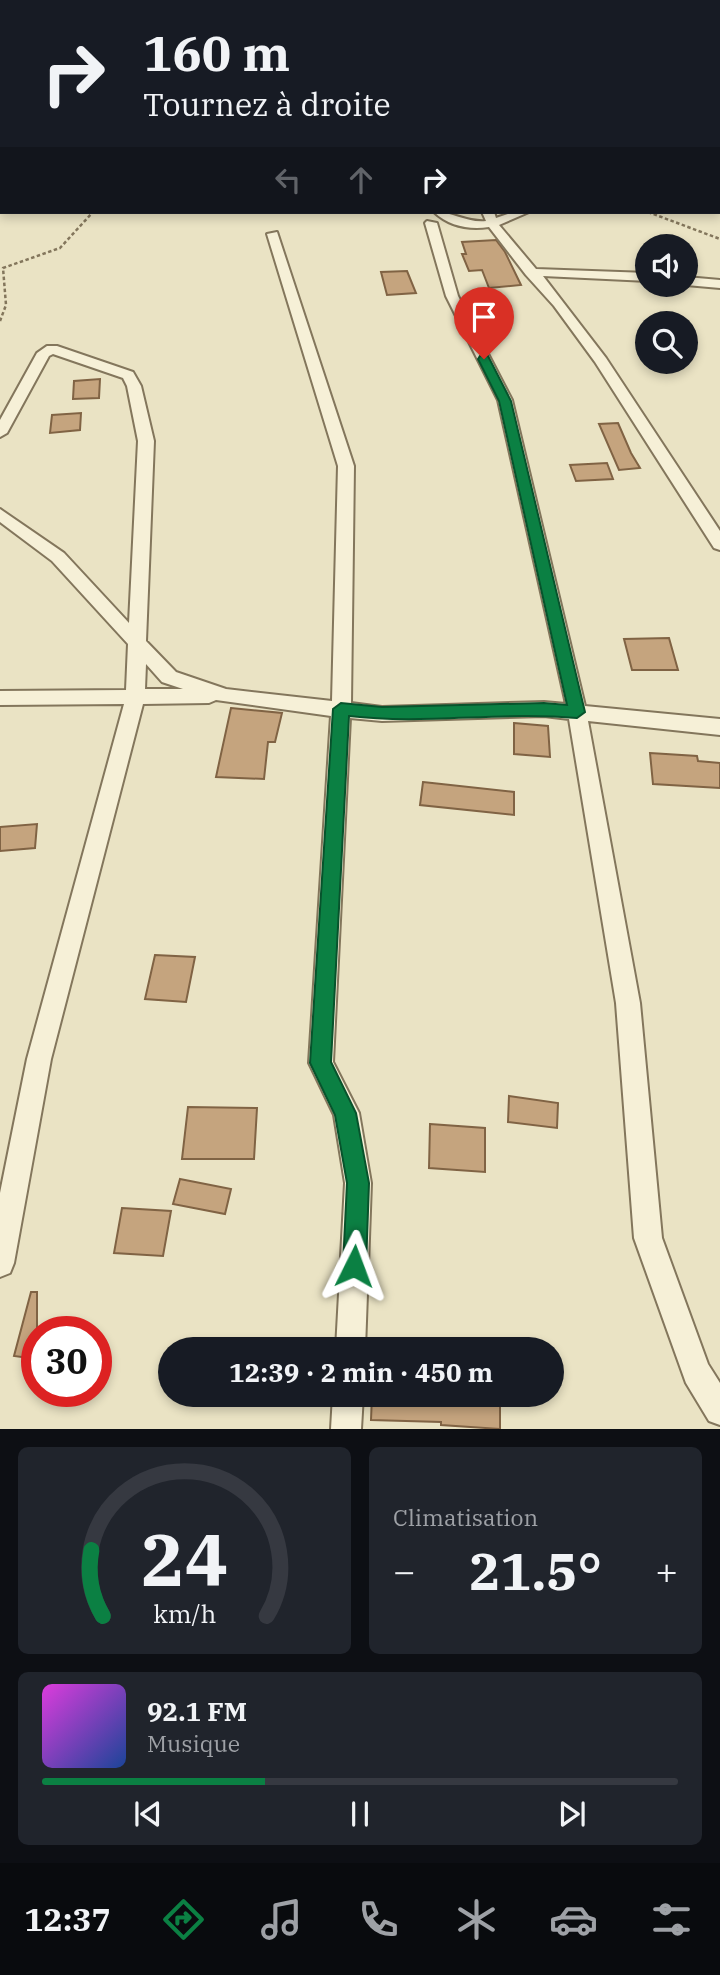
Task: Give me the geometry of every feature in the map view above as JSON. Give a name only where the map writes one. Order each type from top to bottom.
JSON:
[{"type":"street","points":[[514,214],[490,219],[477,226],[435,217],[452,296],[505,401],[577,712],[628,1003],[648,1238],[696,1373],[720,1410]]},
{"type":"street","points":[[490,219],[530,272],[559,303],[601,361],[720,544]]},
{"type":"street","points":[[274,234],[346,466],[341,709],[321,1063],[346,1113],[358,1183],[351,1337]]},
{"type":"street","points":[[530,272],[635,276]]},
{"type":"street","points":[[698,282],[720,284]]},
{"type":"street","points":[[0,433],[44,354],[52,349],[128,375],[134,386],[146,441],[135,697],[38,1059],[0,1263]]},
{"type":"street","points":[[0,514],[58,557],[169,677],[225,696]]},
{"type":"street","points":[[0,698],[225,696],[382,713],[544,709],[720,727]]},
{"type":"street","points":[[346,1429],[347,1407]]},
{"type":"path","points":[[0,321],[5,305],[4,268],[60,248],[91,214]]},
{"type":"path","points":[[656,214],[720,239]]},
{"type":"building","points":[[496,240],[521,285],[489,288],[482,270],[469,271],[462,254],[466,254],[462,242]]},
{"type":"building","points":[[407,271],[416,293],[387,295],[381,272]]},
{"type":"building","points":[[100,379],[99,398],[73,399],[74,381]]},
{"type":"building","points":[[81,413],[80,430],[50,433],[52,415]]},
{"type":"building","points":[[618,423],[640,468],[619,470],[599,424]]},
{"type":"building","points":[[607,463],[613,479],[576,481],[570,465]]},
{"type":"building","points":[[669,638],[678,670],[632,670],[624,639]]},
{"type":"building","points":[[231,708],[282,713],[275,742],[268,742],[264,779],[216,777]]},
{"type":"building","points":[[514,723],[548,726],[550,757],[514,754]]},
{"type":"building","points":[[650,753],[697,756],[698,761],[720,763],[720,788],[653,784]]},
{"type":"building","points":[[423,782],[514,792],[514,815],[420,805]]},
{"type":"building","points":[[37,824],[35,848],[0,851],[0,827]]},
{"type":"building","points":[[155,955],[195,957],[186,1002],[145,999]]},
{"type":"building","points":[[509,1096],[558,1103],[557,1128],[508,1122]]},
{"type":"building","points":[[188,1107],[257,1108],[254,1159],[182,1159]]},
{"type":"building","points":[[430,1124],[485,1128],[485,1172],[429,1168]]},
{"type":"building","points":[[180,1179],[231,1189],[225,1214],[173,1204]]},
{"type":"building","points":[[122,1208],[171,1211],[163,1256],[114,1253]]},
{"type":"building","points":[[31,1292],[37,1292],[37,1316],[25,1316]]},
{"type":"building","points":[[21,1330],[21,1357],[14,1356]]},
{"type":"building","points":[[372,1407],[500,1407],[500,1429],[441,1425],[441,1422],[371,1420]]},
{"type":"route","points":[[354,1266],[358,1183],[346,1113],[321,1063],[341,709],[382,713],[544,709],[577,712],[505,401],[484,359]]}]
